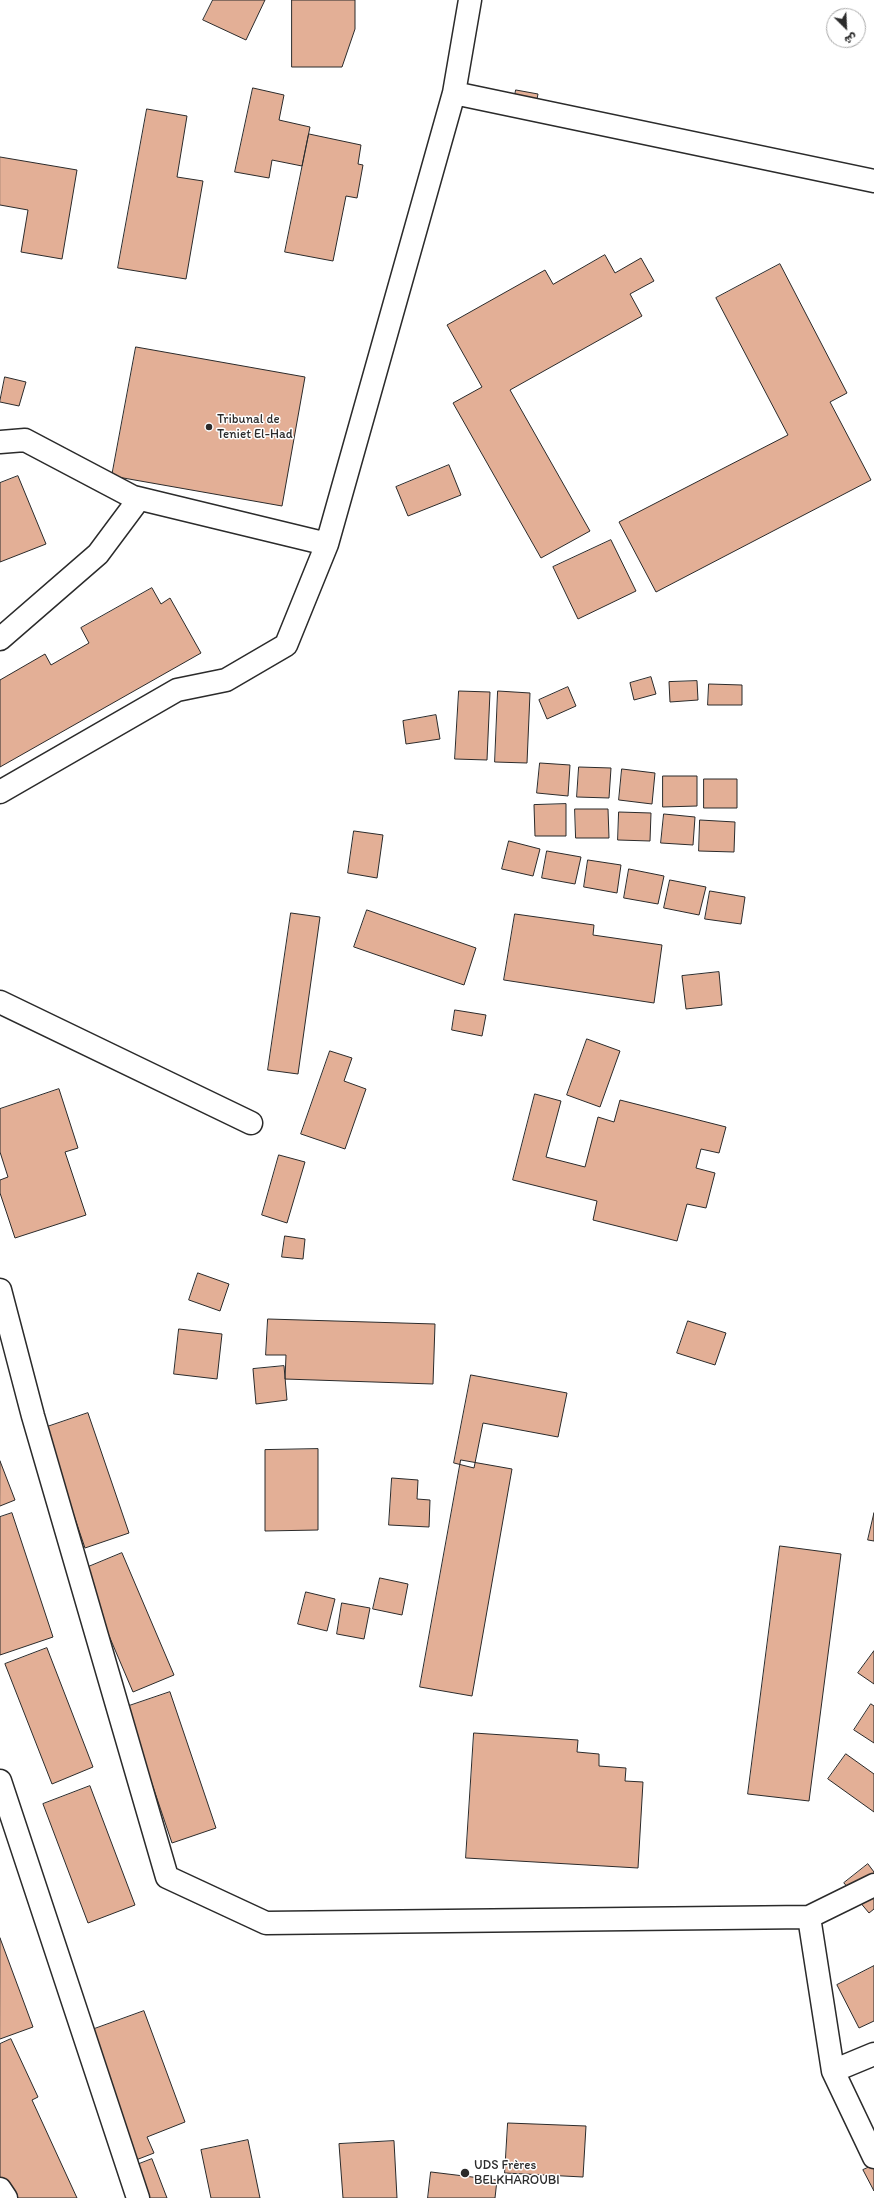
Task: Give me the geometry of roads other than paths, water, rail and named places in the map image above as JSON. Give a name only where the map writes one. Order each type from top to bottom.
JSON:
[{"type":"street","points":[[0,792],[177,690],[226,680],[286,645],[327,544],[454,92],[470,0]]},
{"type":"street","points":[[454,92],[874,181]]},
{"type":"street","points":[[0,442],[25,440],[139,499],[327,544]]},
{"type":"street","points":[[0,638],[98,554],[139,499]]},
{"type":"street","points":[[0,1002],[251,1123]]},
{"type":"street","points":[[0,1290],[33,1416],[167,1877],[266,1923],[809,1917],[874,1885]]},
{"type":"street","points":[[0,1781],[138,2198]]},
{"type":"street","points":[[809,1917],[833,2071],[874,2158]]},
{"type":"street","points":[[833,2071],[874,2054]]},
{"type":"street","points":[[0,2189],[6,2198]]},
{"type":"place","name":"Tribunal de Teniet El-Had","points":[[209,427]]},
{"type":"place","name":"UDS Frères BELKHAROUBI","points":[[465,2173]]}]
